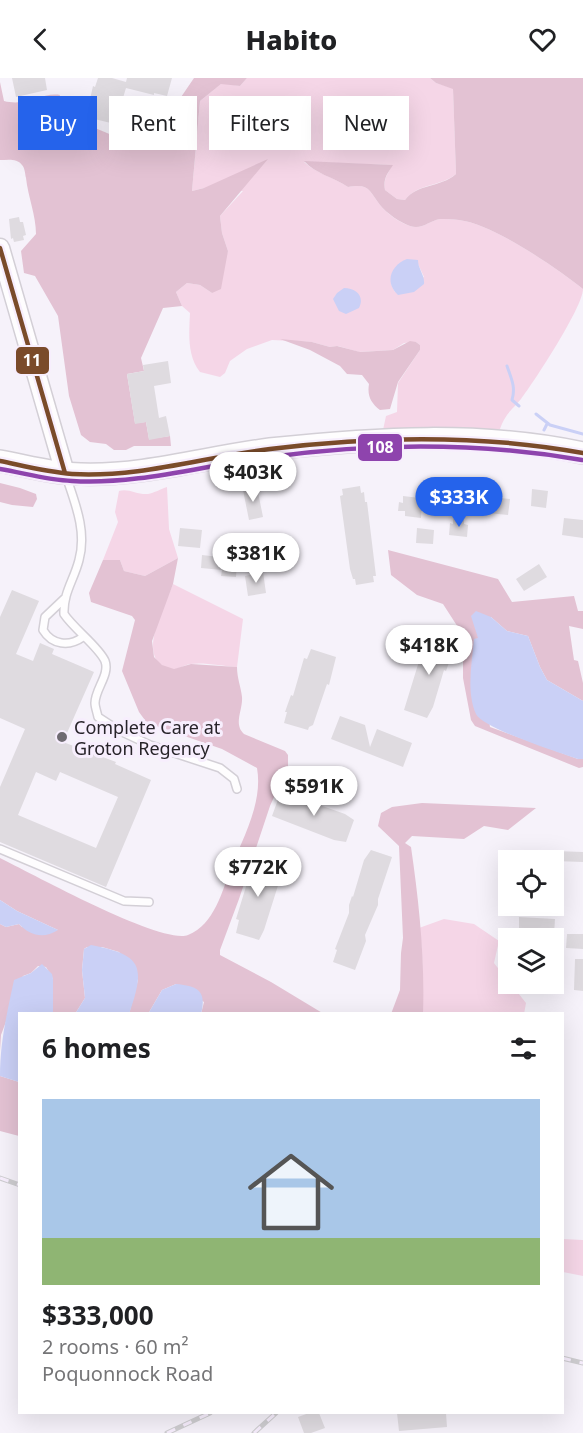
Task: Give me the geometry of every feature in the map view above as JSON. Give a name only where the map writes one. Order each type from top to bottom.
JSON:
[{"type":"main road","points":[[0,461],[65,473],[117,473],[268,450],[404,439],[498,440],[583,453]]},
{"type":"street","points":[[0,248],[65,473]]},
{"type":"lane","points":[[65,473],[79,515],[82,539],[77,567],[64,599],[64,614],[83,637],[94,646],[105,662],[106,669],[94,702],[98,717],[118,730],[150,745],[220,768],[234,779],[237,789]]},
{"type":"lane","points":[[64,599],[45,617],[43,630],[48,637],[58,642],[71,643],[83,637]]},
{"type":"lane","points":[[0,849],[124,901],[149,902]]},
{"type":"shaded area","points":[[194,78],[247,78],[240,86],[221,84],[200,101],[197,135],[197,96],[182,96]]},
{"type":"shaded area","points":[[247,78],[430,78],[436,83],[453,88],[456,174],[450,178],[416,191],[405,200],[397,199],[385,190],[385,180],[392,165],[304,162],[314,170],[348,187],[360,186],[368,189],[386,211],[410,226],[418,227],[436,220],[449,219],[473,223],[489,229],[540,259],[583,289],[575,311],[557,344],[500,429],[383,430],[386,416],[397,412],[398,383],[420,350],[420,345],[416,342],[404,343],[393,350],[359,352],[312,342],[272,340],[247,349],[237,356],[230,361],[225,373],[220,377],[200,372],[191,352],[190,313],[182,306],[176,292],[187,283],[200,285],[212,293],[228,251],[222,233],[220,216],[243,191],[204,188],[192,191],[200,101],[222,83],[240,86]],"holes":[[[418,264],[424,277],[395,292],[391,284]]]},
{"type":"shaded area","points":[[430,78],[583,78],[583,289],[523,248],[473,223],[440,219],[418,227],[406,225],[386,211],[368,189],[360,186],[348,187],[314,169],[304,161],[393,165],[385,180],[385,190],[397,199],[405,200],[416,191],[450,178],[456,174],[453,89],[436,83]]},
{"type":"shaded area","points":[[0,82],[4,101],[18,102],[18,150],[97,150],[97,129],[109,134],[109,150],[196,150],[192,191],[204,188],[268,159],[220,216],[222,233],[228,251],[221,289],[212,293],[200,285],[187,283],[176,292],[182,306],[163,308],[141,358],[144,371],[127,374],[135,423],[146,422],[149,439],[170,436],[171,446],[134,446],[126,450],[114,450],[106,444],[90,442],[81,435],[69,396],[58,316],[35,276],[24,273],[21,251],[36,234],[36,227],[23,166],[15,160],[0,160]]},
{"type":"shaded area","points":[[280,339],[312,342],[330,347],[337,346],[360,352],[393,350],[410,341],[420,345],[420,350],[398,382],[390,409],[380,410],[370,399],[369,384],[362,375],[347,374],[340,366],[310,350]]},
{"type":"shaded area","points":[[0,483],[36,494],[37,499],[33,507],[0,502]]},
{"type":"shaded area","points":[[167,487],[169,529],[178,558],[145,576],[124,571],[120,560],[103,560],[118,522],[115,512],[119,491],[148,494]]},
{"type":"shaded area","points":[[388,550],[498,579],[512,602],[574,596],[578,611],[583,611],[583,629],[569,626],[574,660],[578,661],[583,683],[583,701],[547,680],[528,636],[507,631],[491,617],[478,638],[490,727],[583,759],[583,767],[579,768],[475,726],[471,720],[463,678],[463,635],[443,604],[417,595],[391,575]]},
{"type":"shaded area","points":[[178,558],[173,584],[152,641],[154,657],[162,665],[174,669],[191,664],[237,667],[242,697],[239,721],[241,730],[244,734],[285,751],[288,755],[288,773],[282,779],[270,806],[220,955],[321,1012],[202,1012],[204,1002],[176,984],[162,990],[149,1012],[130,1012],[138,980],[119,952],[102,947],[87,947],[84,949],[82,970],[85,998],[76,1012],[53,1012],[53,979],[46,967],[38,966],[31,973],[23,976],[1,1035],[0,1051],[0,924],[6,927],[19,924],[22,927],[58,930],[17,911],[0,900],[0,858],[125,919],[173,935],[188,935],[205,923],[216,906],[255,806],[257,768],[222,749],[147,723],[139,712],[122,671],[135,620],[132,616],[91,602],[89,593],[103,560],[120,560],[124,571],[145,576]]},
{"type":"shaded area","points":[[173,584],[243,619],[237,667],[195,664],[172,669],[161,664],[155,656],[153,645],[159,619]]},
{"type":"shaded area","points":[[422,803],[536,808],[508,830],[484,826],[464,839],[412,836],[405,843],[411,847],[419,909],[423,1012],[392,1012],[400,990],[403,938],[399,846],[378,826],[381,813],[392,807]]},
{"type":"shaded area","points":[[444,919],[474,924],[498,940],[494,963],[498,968],[498,994],[519,994],[526,1003],[524,1012],[423,1012],[422,950],[419,928]]},
{"type":"shaded area","points":[[0,1076],[18,1082],[18,1136],[0,1131]]},
{"type":"shaded area","points":[[564,1239],[583,1240],[583,1276],[564,1272]]},
{"type":"water","points":[[407,259],[418,260],[424,284],[414,292],[398,295],[391,285],[391,274],[397,265]]},
{"type":"water","points":[[344,288],[356,291],[361,300],[359,308],[346,314],[339,311],[333,299]]},
{"type":"water","points":[[476,611],[491,617],[507,631],[528,636],[547,680],[583,701],[583,759],[522,740],[481,720],[476,714],[470,687],[474,639],[478,638],[471,616]]},
{"type":"water","points":[[0,900],[17,911],[58,930],[48,935],[37,935],[19,924],[6,927],[0,924]]},
{"type":"water","points":[[91,945],[121,953],[136,965],[137,984],[130,1012],[76,1012],[85,998],[82,970],[84,949]]},
{"type":"water","points":[[42,964],[52,974],[53,1012],[18,1012],[18,1082],[0,1076],[1,1051],[14,980],[31,973]]},
{"type":"water","points":[[176,984],[195,988],[202,995],[202,1012],[149,1012],[162,990]]},
{"type":"building","points":[[12,78],[45,78],[47,90],[16,97]]},
{"type":"building","points":[[98,78],[112,78],[126,82],[127,78],[172,78],[167,96],[126,88],[124,96],[109,96],[109,123],[97,120],[97,96],[91,96],[93,86],[95,87]]},
{"type":"building","points":[[19,217],[20,222],[23,222],[26,235],[23,236],[24,240],[14,242],[13,238],[11,239],[9,219]]},
{"type":"building","points":[[168,361],[171,383],[154,386],[159,418],[166,416],[170,436],[149,440],[146,422],[135,424],[127,374],[144,371],[143,365]]},
{"type":"building","points":[[360,486],[361,493],[364,492],[365,502],[367,502],[376,576],[373,576],[374,582],[356,585],[350,569],[340,496],[343,495],[342,489]]},
{"type":"building","points":[[257,487],[263,517],[249,520],[243,490]]},
{"type":"building","points":[[532,489],[548,491],[546,508],[531,506]]},
{"type":"building","points":[[403,496],[420,498],[421,518],[405,516],[405,511],[398,511],[399,502],[403,503]]},
{"type":"building","points":[[490,497],[510,499],[508,515],[488,513]]},
{"type":"building","points":[[564,518],[583,520],[583,538],[562,535]]},
{"type":"building","points":[[453,519],[464,520],[464,524],[468,525],[467,537],[449,535],[450,523],[453,524]]},
{"type":"building","points":[[180,528],[202,530],[200,548],[178,546]]},
{"type":"building","points":[[417,528],[434,530],[433,544],[416,543]]},
{"type":"building","points":[[202,555],[219,557],[219,561],[237,562],[236,577],[221,576],[222,570],[201,568]]},
{"type":"building","points":[[539,564],[547,577],[524,591],[516,579]]},
{"type":"building","points":[[263,572],[266,593],[248,596],[245,576]]},
{"type":"building","name":"Complete Care at Groton Regency","points":[[12,590],[39,601],[16,654],[33,661],[40,643],[54,649],[52,654],[94,672],[63,742],[116,762],[115,764],[151,780],[106,887],[0,842],[0,787],[25,729],[0,718],[0,617]],"holes":[[[36,772],[56,781],[60,772],[118,797],[96,848],[18,815]]]},
{"type":"building","points":[[430,635],[452,643],[450,653],[452,654],[427,718],[404,710],[424,645]]},
{"type":"building","points":[[311,649],[336,657],[329,685],[327,684],[313,725],[308,730],[284,723],[287,712],[285,712],[291,695],[293,696],[304,658],[307,659]]},
{"type":"building","points":[[340,716],[365,725],[370,747],[377,729],[412,743],[403,767],[331,739]]},
{"type":"building","points":[[280,794],[292,795],[345,814],[354,820],[346,842],[334,840],[272,816]]},
{"type":"building","points":[[371,850],[392,857],[355,970],[333,962],[337,950],[335,949],[349,913],[349,905],[364,860]]},
{"type":"building","points":[[564,851],[583,852],[583,862],[564,861]]},
{"type":"building","points":[[258,857],[282,864],[279,875],[281,876],[259,940],[236,933],[239,920],[236,919],[252,867],[255,868]]},
{"type":"building","points":[[519,917],[555,919],[554,928],[519,928]]},
{"type":"building","points":[[567,934],[583,934],[583,949],[566,948]]},
{"type":"building","points":[[575,959],[583,959],[583,991],[574,990]]},
{"type":"building","points":[[306,1414],[319,1414],[325,1428],[304,1433],[298,1417]]},
{"type":"building","points":[[397,1414],[446,1414],[447,1427],[399,1431]]},
{"type":"waterway","points":[[507,366],[513,387],[512,400],[519,406]]},
{"type":"waterway","points":[[536,414],[550,425],[583,434]]},
{"type":"waterway","points":[[544,430],[547,424]]},
{"type":"railway","points":[[0,1178],[18,1184]]},
{"type":"railway","points":[[564,1358],[583,1363]]},
{"type":"railway","points":[[167,1433],[208,1414]]},
{"type":"railway","points":[[254,1433],[275,1414]]},
{"type":"transit line","name":"11","points":[[0,248],[65,473]]},
{"type":"transit line","name":"11","points":[[0,461],[72,474],[122,473],[270,449],[349,441],[427,439],[505,443],[583,453]]},
{"type":"transit line","name":"108","points":[[0,469],[63,480],[122,480],[309,452],[426,446],[504,450],[582,460]]},
{"type":"place","name":"Complete Care at Groton Regency","points":[[62,737]]}]
